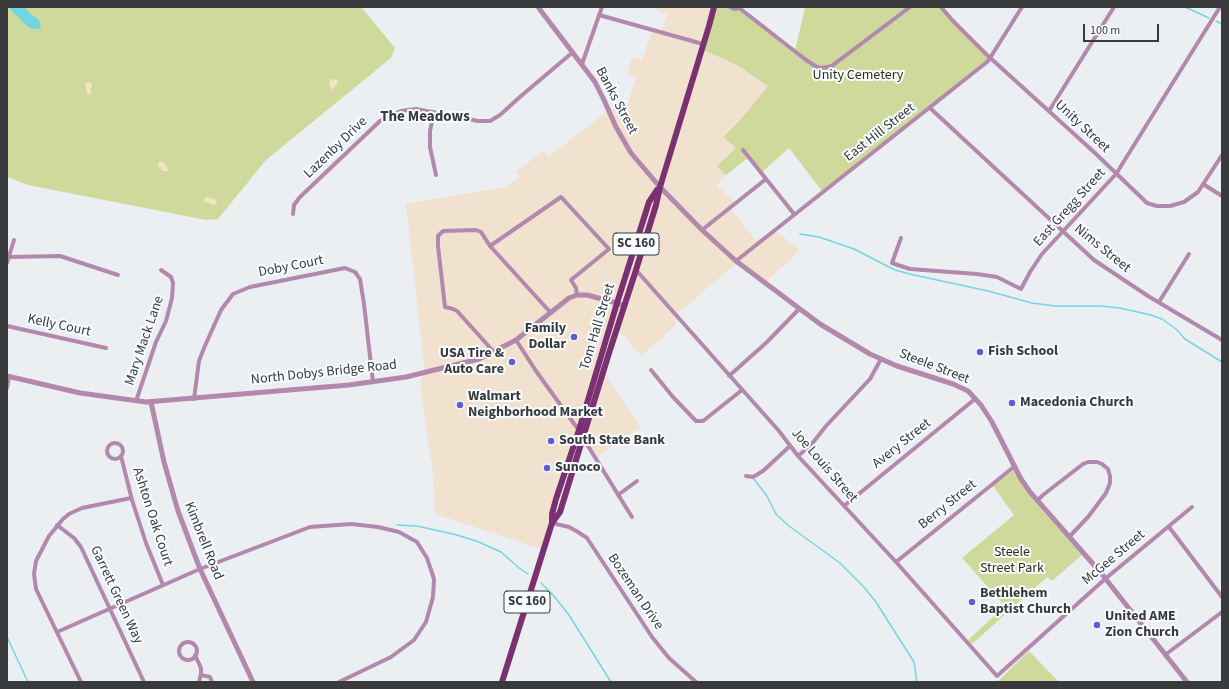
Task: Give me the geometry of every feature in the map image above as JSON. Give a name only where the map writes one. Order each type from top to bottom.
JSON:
[{"type":"main road","name":"Tom Hall Street","points":[[552,523],[560,512],[636,270],[714,7]]},
{"type":"main road","name":"Tom Hall Street","points":[[502,682],[552,523],[552,514],[556,499],[579,430],[649,202],[660,187]]},
{"type":"street","name":"Banks Street","points":[[538,7],[595,82],[616,127],[631,153],[646,173],[660,187]]},
{"type":"street","points":[[582,64],[602,7]]},
{"type":"street","points":[[730,7],[734,9],[739,8],[806,60],[817,67],[822,68],[832,66],[838,62],[910,7]]},
{"type":"street","name":"Unity Street","points":[[940,7],[952,21],[990,58],[1147,203],[1157,206],[1170,206],[1184,202],[1198,192],[1222,155]]},
{"type":"street","name":"East Hill Street","points":[[736,261],[930,108],[990,58],[1022,7]]},
{"type":"street","points":[[1049,111],[1114,7]]},
{"type":"street","name":"East Gregg Street","points":[[901,238],[892,263],[910,269],[997,277],[1021,289],[1042,254],[1116,174],[1220,7]]},
{"type":"street","points":[[599,16],[703,44]]},
{"type":"street","name":"Lazenby Drive","points":[[293,214],[294,205],[300,197],[380,121],[402,111],[416,110],[478,121],[490,121],[500,115],[520,96],[573,52]]},
{"type":"street","name":"Nims Street","points":[[930,108],[1094,260],[1132,286],[1222,340]]},
{"type":"street","points":[[434,112],[430,131],[430,146],[436,175]]},
{"type":"street","points":[[743,150],[794,214]]},
{"type":"street","points":[[702,230],[766,179]]},
{"type":"street","points":[[1203,184],[1222,196]]},
{"type":"street","name":"Steele Street","points":[[660,187],[702,230],[736,261],[799,309],[833,332],[881,359],[897,366],[953,384],[968,391],[981,405],[992,422],[1021,479],[1037,501],[1105,579],[1187,682]]},
{"type":"street","points":[[490,246],[561,197],[609,249],[571,280],[578,295],[587,295],[624,306]]},
{"type":"street","points":[[494,352],[457,311],[445,308],[438,246],[438,236],[443,231],[476,230],[481,232],[490,246],[551,313]]},
{"type":"street","points":[[7,263],[14,240]]},
{"type":"street","points":[[1159,302],[1189,254]]},
{"type":"street","points":[[9,257],[60,256],[118,275]]},
{"type":"street","name":"Doby Court","points":[[194,399],[199,361],[221,310],[233,294],[250,287],[345,268],[354,272],[360,279],[373,382]]},
{"type":"street","name":"Mary Mack Lane","points":[[136,401],[156,342],[166,321],[172,298],[174,283],[171,277],[160,270]]},
{"type":"street","name":"Joe Louis Street","points":[[636,270],[798,456],[896,562],[997,676]]},
{"type":"street","name":"North Dobys Bridge Road","points":[[8,376],[80,393],[151,402],[373,382],[406,377],[479,359],[516,340],[569,298],[578,295]]},
{"type":"street","points":[[729,376],[767,342],[799,309]]},
{"type":"street","name":"Kelly Court","points":[[7,326],[106,348]]},
{"type":"street","points":[[516,340],[536,371],[579,430],[632,517]]},
{"type":"street","points":[[798,456],[811,445],[826,426],[870,379],[881,359]]},
{"type":"street","points":[[652,370],[673,397],[696,421],[703,421],[742,390]]},
{"type":"street","points":[[7,388],[8,376]]},
{"type":"street","name":"Avery Street","points":[[844,506],[975,399]]},
{"type":"street","name":"Kimbrell Road","points":[[151,402],[170,487],[178,511],[200,569],[253,682]]},
{"type":"street","name":"Ashton Oak Court","points":[[121,456],[115,459],[109,457],[106,452],[107,446],[117,442],[121,445],[123,450],[121,456],[132,498],[146,543],[163,585]]},
{"type":"street","points":[[746,476],[753,476],[763,471],[790,446]]},
{"type":"street","points":[[1037,501],[1088,462],[1097,462],[1108,469],[1110,483],[1106,493],[1088,517],[1069,537]]},
{"type":"street","name":"Berry Street","points":[[896,562],[1014,466]]},
{"type":"street","points":[[618,495],[637,482]]},
{"type":"street","points":[[81,682],[36,589],[34,574],[36,560],[57,525],[74,511],[132,498]]},
{"type":"street","name":"McGee Street","points":[[997,676],[1105,579],[1192,507]]},
{"type":"street","name":"Bozeman Drive","points":[[552,523],[568,527],[586,538],[652,637],[670,658],[696,682]]},
{"type":"street","points":[[57,632],[200,569],[310,527],[351,524],[378,527],[399,532],[417,542],[427,558],[434,579],[433,597],[426,622],[414,640],[391,657],[339,682]]},
{"type":"street","name":"Garrett Green Way","points":[[57,525],[78,543],[144,682]]},
{"type":"street","points":[[1169,527],[1222,597]]},
{"type":"street","points":[[1165,655],[1222,612]]},
{"type":"street","points":[[195,655],[190,659],[184,659],[180,655],[180,647],[184,643],[190,642],[196,648],[195,655],[200,663],[201,675],[199,682]]},
{"type":"street","points":[[201,675],[210,677],[212,682]]},
{"type":"shaded area","points":[[656,7],[713,7],[703,50],[735,64],[768,86],[741,119],[723,136],[736,148],[717,166],[726,175],[717,185],[735,203],[732,211],[756,240],[777,232],[800,250],[765,283],[738,262],[678,313],[675,326],[642,356],[616,328],[602,370],[640,427],[595,459],[581,438],[578,437],[544,550],[435,514],[432,461],[430,456],[420,383],[424,365],[406,204],[505,187],[519,177],[516,171],[544,151],[548,157],[610,109],[626,109],[636,77],[627,74],[632,58],[642,60],[652,31],[661,33],[667,14],[655,10]]},
{"type":"green space","points":[[7,7],[361,7],[395,48],[391,58],[266,160],[218,219],[206,220],[28,185],[7,177]]},
{"type":"green space","name":"Unity Cemetery","points":[[715,7],[739,9],[795,51],[805,7],[939,7],[989,58],[822,191],[789,148],[762,172],[749,157],[726,175],[717,166],[736,148],[723,137],[741,119],[768,86],[735,64],[703,50]]},
{"type":"green space","name":"Steele Street Park","points":[[1014,470],[1033,500],[1082,555],[1052,581],[1047,577],[972,644],[968,640],[1005,606],[962,558],[1014,515],[993,486]]},
{"type":"green space","points":[[1029,651],[1059,682],[997,682]]},
{"type":"sand","points":[[332,79],[338,80],[338,82],[333,89],[331,89],[329,82]]},
{"type":"sand","points":[[87,82],[92,84],[90,89],[91,94],[87,93],[85,85]]},
{"type":"sand","points":[[161,161],[169,170],[168,171],[163,171],[159,167],[158,164]]},
{"type":"sand","points":[[208,197],[216,200],[216,204],[213,205],[204,201],[205,198]]},
{"type":"water","points":[[8,7],[25,7],[29,13],[39,20],[41,27],[38,29],[32,29],[27,26]]},
{"type":"waterway","points":[[1185,7],[1209,18]]},
{"type":"waterway","points":[[1216,21],[1222,24]]},
{"type":"waterway","points":[[800,234],[819,237],[854,249],[895,270],[988,291],[1032,303],[1055,306],[1100,306],[1120,308],[1151,315],[1162,319],[1176,329],[1185,339],[1222,362]]},
{"type":"waterway","points":[[753,478],[767,496],[776,514],[789,526],[840,563],[863,586],[876,602],[914,662],[917,682]]},
{"type":"waterway","points":[[397,525],[417,526],[457,535],[479,542],[501,552],[528,574]]},
{"type":"waterway","points":[[541,583],[569,615],[611,682]]},
{"type":"waterway","points":[[7,637],[28,682]]},
{"type":"place","name":"Family Dollar","points":[[574,337]]},
{"type":"place","name":"Fish School","points":[[980,352]]},
{"type":"place","name":"USA Tire & Auto Care","points":[[512,362]]},
{"type":"place","name":"Macedonia Church","points":[[1012,403]]},
{"type":"place","name":"Walmart Neighborhood Market","points":[[460,405]]},
{"type":"place","name":"South State Bank","points":[[551,441]]},
{"type":"place","name":"Sunoco","points":[[547,468]]},
{"type":"place","name":"Bethlehem Baptist Church","points":[[972,602]]},
{"type":"place","name":"United AME Zion Church","points":[[1097,625]]},
{"type":"district","name":"The Meadows","points":[[425,118]]}]
